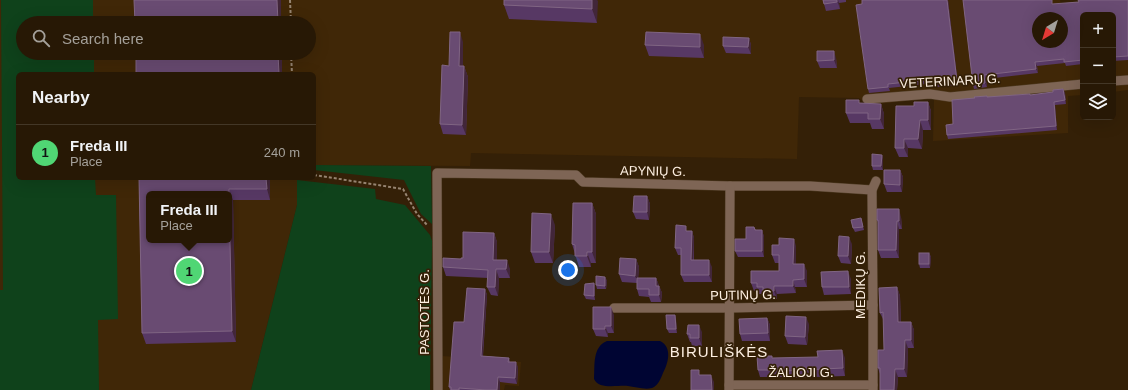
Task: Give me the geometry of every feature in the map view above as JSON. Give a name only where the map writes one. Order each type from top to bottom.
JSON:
[{"type":"street","points":[[1116,81],[1128,80]]},
{"type":"street","name":"VETERINARŲ G.","points":[[867,99],[930,94],[950,97],[1080,84]]},
{"type":"street","name":"APYNIŲ G.","points":[[437,173],[576,175],[583,182],[730,186],[874,186]]},
{"type":"street","name":"PASTOTĖS G.","points":[[437,173],[438,390]]},
{"type":"street","points":[[730,186],[730,387]]},
{"type":"street","name":"MEDIKŲ G.","points":[[873,387],[874,186]]},
{"type":"street","name":"PUTINŲ G.","points":[[614,308],[730,308],[873,305]]},
{"type":"street","name":"ŽALIOJI G.","points":[[730,387],[873,387]]},
{"type":"path","points":[[290,0],[291,16]]},
{"type":"path","points":[[292,60],[292,72]]},
{"type":"path","points":[[316,175],[403,189],[417,214],[437,234]]},
{"type":"shaded area","points":[[0,0],[1060,0],[1061,4],[1128,0],[1128,90],[1116,92],[1116,12],[1080,12],[1080,95],[1068,96],[1068,133],[933,141],[934,98],[868,105],[859,98],[799,97],[797,159],[471,153],[470,166],[316,165],[316,72],[16,72],[16,180],[297,180],[297,205],[251,390],[0,390]]},
{"type":"shaded area","points":[[442,356],[521,362],[519,386],[505,385],[504,390],[443,390]]},
{"type":"green space","points":[[1,0],[93,0],[93,16],[16,16],[16,60],[94,60],[94,72],[16,72],[16,180],[95,180],[96,195],[116,195],[118,319],[98,320],[99,390],[0,390],[0,290],[3,290]]},
{"type":"green space","points":[[316,165],[431,166],[432,224],[421,214],[404,180],[316,170]]},
{"type":"green space","points":[[297,180],[375,189],[376,199],[405,205],[430,235],[432,241],[430,390],[251,390],[297,205]]},
{"type":"water","points":[[607,341],[660,341],[664,344],[668,351],[668,361],[658,384],[652,388],[646,389],[628,386],[604,386],[596,382],[594,379],[595,357],[602,344]]},
{"type":"building","points":[[134,0],[277,0],[278,16],[135,16]]},
{"type":"building","points":[[504,0],[592,0],[592,9],[504,5]]},
{"type":"building","points":[[823,0],[837,0],[837,2],[824,4]]},
{"type":"building","points":[[862,0],[947,0],[957,81],[936,83],[935,79],[888,84],[888,87],[868,89],[856,5],[862,4]]},
{"type":"building","points":[[963,0],[1052,0],[1052,4],[1079,2],[1078,0],[1128,0],[1128,56],[1116,57],[1116,12],[1080,12],[1080,60],[1064,62],[1064,59],[1035,62],[1036,69],[984,75],[985,83],[973,85]]},
{"type":"building","points":[[450,32],[460,32],[459,66],[464,66],[462,125],[440,124],[442,65],[449,66]]},
{"type":"building","points":[[646,32],[700,34],[700,47],[645,45]]},
{"type":"building","points":[[723,37],[749,38],[748,47],[723,46]]},
{"type":"building","points":[[817,51],[834,51],[834,60],[817,61]]},
{"type":"building","points":[[136,60],[278,60],[279,72],[136,72]]},
{"type":"building","points":[[1063,89],[1065,100],[1054,102],[1056,126],[947,135],[946,125],[953,124],[952,100],[987,96],[1030,95]]},
{"type":"building","points":[[846,100],[859,100],[859,103],[881,104],[880,119],[868,119],[868,113],[846,113]]},
{"type":"building","points":[[914,102],[928,102],[928,120],[920,120],[918,139],[904,139],[904,148],[895,148],[896,106],[914,106]]},
{"type":"building","points":[[872,154],[882,155],[881,166],[872,166]]},
{"type":"building","points":[[884,170],[900,170],[900,185],[884,184]]},
{"type":"building","points":[[139,180],[266,180],[267,189],[229,189],[229,191],[146,191],[146,243],[230,243],[232,331],[142,333]]},
{"type":"building","points":[[634,196],[647,196],[647,212],[633,212]]},
{"type":"building","points":[[573,203],[592,203],[592,252],[587,252],[587,256],[575,256],[575,245],[572,244]]},
{"type":"building","points":[[877,209],[899,209],[896,250],[878,250]]},
{"type":"building","points":[[532,213],[551,214],[549,252],[531,252]]},
{"type":"building","points":[[861,218],[863,227],[853,228],[851,220]]},
{"type":"building","points":[[676,225],[686,226],[686,231],[692,231],[691,260],[709,260],[709,275],[681,275],[681,248],[675,248]]},
{"type":"building","points":[[746,227],[754,227],[755,230],[762,230],[762,251],[735,251],[735,239],[746,239]]},
{"type":"building","points":[[463,232],[494,233],[493,260],[507,260],[506,269],[496,269],[495,287],[487,287],[488,270],[443,267],[443,258],[463,258]]},
{"type":"building","points":[[839,236],[849,237],[848,256],[838,256]]},
{"type":"building","points":[[779,238],[794,239],[793,264],[804,264],[804,279],[793,280],[793,286],[774,286],[774,291],[763,291],[763,287],[757,287],[757,283],[751,283],[751,271],[779,271],[779,255],[772,255],[772,245],[779,245]]},
{"type":"building","points":[[919,253],[929,253],[929,264],[919,264]]},
{"type":"building","points":[[620,258],[636,259],[635,276],[619,274]]},
{"type":"building","points":[[848,271],[849,287],[822,287],[821,272]]},
{"type":"building","points":[[596,276],[605,277],[605,286],[596,285]]},
{"type":"building","points":[[637,278],[656,278],[656,286],[659,286],[659,295],[649,295],[649,289],[637,289]]},
{"type":"building","points":[[594,283],[594,296],[584,295],[585,284]]},
{"type":"building","points":[[897,287],[898,322],[911,322],[911,340],[905,340],[904,369],[895,369],[894,390],[880,390],[878,350],[884,350],[883,312],[880,313],[879,288]]},
{"type":"building","points":[[467,288],[485,289],[481,356],[509,358],[508,362],[516,362],[515,378],[498,377],[497,390],[459,388],[459,390],[451,390],[451,387],[449,387],[454,322],[464,322]]},
{"type":"building","points":[[593,307],[611,307],[611,326],[605,326],[605,329],[593,329]]},
{"type":"building","points":[[666,315],[675,315],[676,329],[667,329]]},
{"type":"building","points":[[786,316],[806,317],[805,337],[785,336]]},
{"type":"building","points":[[767,318],[768,333],[740,334],[739,319]]},
{"type":"building","points":[[688,325],[699,325],[699,338],[690,338],[690,334],[687,334]]},
{"type":"building","points":[[842,350],[843,368],[785,371],[758,370],[757,356],[772,356],[772,358],[818,357],[817,351]]},
{"type":"building","points":[[691,370],[699,370],[699,375],[711,375],[712,390],[691,390]]},
{"type":"place","name":"Freda III","points":[[189,271]]},
{"type":"district","name":"BIRULIŠKĖS","points":[[719,351]]}]
